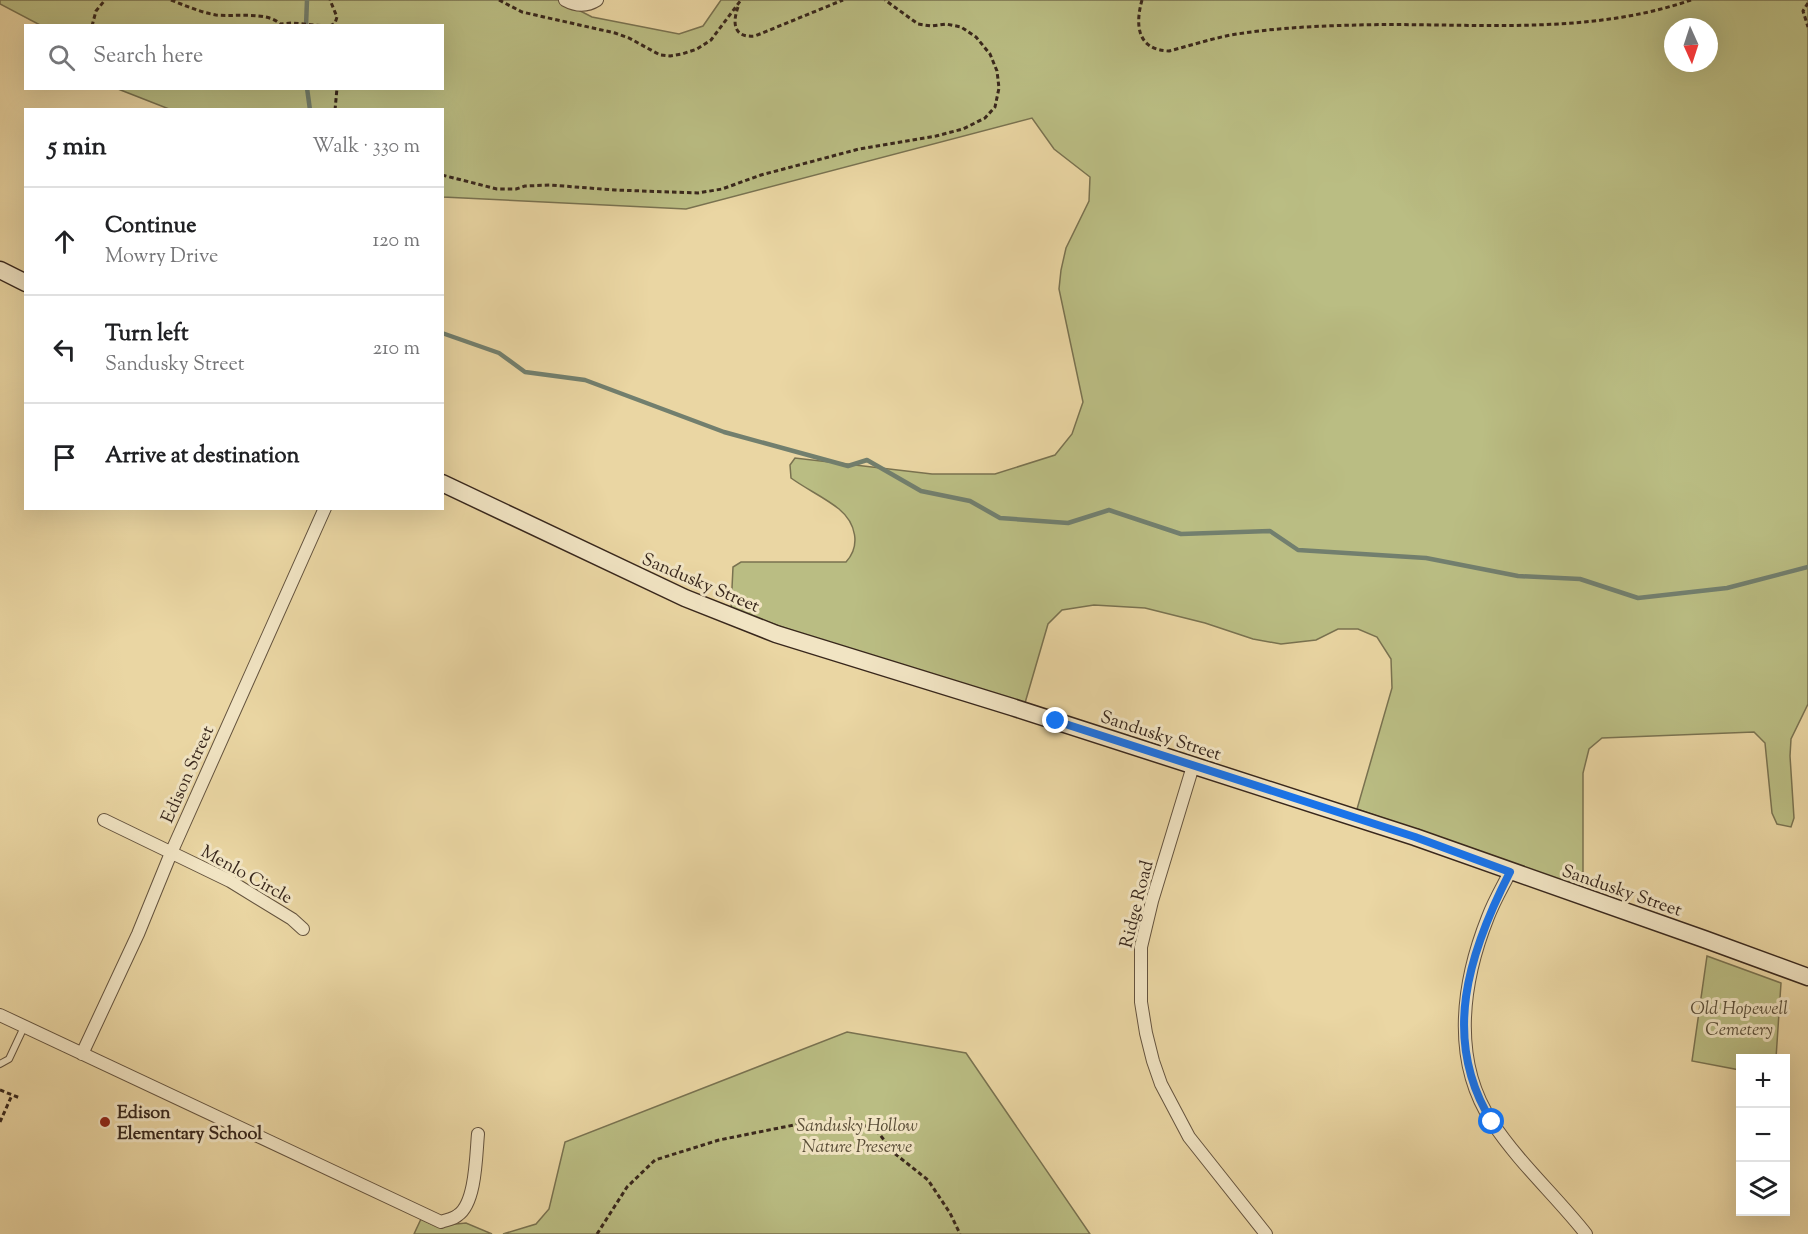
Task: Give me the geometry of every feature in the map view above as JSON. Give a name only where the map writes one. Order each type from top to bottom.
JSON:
[{"type":"main road","points":[[0,270],[24,282]]},
{"type":"main road","name":"Sandusky Street","points":[[444,484],[651,583],[728,616],[819,649],[1012,707],[1415,837],[1808,978]]},
{"type":"street","points":[[568,2],[583,5],[597,0]]},
{"type":"street","name":"Edison Street","points":[[82,1054],[138,934],[171,853],[323,510]]},
{"type":"street","name":"Ridge Road","points":[[1193,766],[1145,924],[1141,947],[1141,1002],[1146,1033],[1161,1083],[1189,1137],[1266,1234]]},
{"type":"street","name":"Menlo Circle","points":[[104,820],[230,881],[292,919],[303,929]]},
{"type":"street","points":[[1510,872],[1488,915],[1469,975],[1464,1029],[1469,1072],[1474,1090],[1483,1108],[1501,1135],[1586,1234]]},
{"type":"street","points":[[0,1015],[441,1222],[458,1216],[466,1208],[474,1175],[478,1134]]},
{"type":"lane","points":[[0,1064],[9,1059],[24,1027]]},
{"type":"path","points":[[93,24],[96,11],[105,0]]},
{"type":"path","points":[[171,0],[195,10],[216,15],[267,17],[276,20],[278,24]]},
{"type":"path","points":[[330,0],[337,17],[333,24]]},
{"type":"path","points":[[499,0],[522,12],[615,33],[660,55],[670,56],[697,49],[711,40],[740,1]]},
{"type":"path","points":[[740,1],[734,24],[746,37],[755,36],[843,0]]},
{"type":"path","points":[[444,176],[497,189],[550,185],[698,193],[722,189],[772,172],[859,149],[963,129],[985,118],[995,107],[999,88],[990,54],[976,37],[961,27],[946,24],[931,26],[918,24],[885,0]]},
{"type":"path","points":[[1142,0],[1138,16],[1140,34],[1149,46],[1159,51],[1169,51],[1230,35],[1284,30],[1358,25],[1426,27],[1584,22],[1649,12],[1691,0]]},
{"type":"path","points":[[1808,3],[1803,11],[1808,27]]},
{"type":"path","points":[[288,24],[306,24]]},
{"type":"path","points":[[335,108],[338,90]]},
{"type":"path","points":[[0,1090],[20,1098]]},
{"type":"path","points":[[0,1122],[12,1095]]},
{"type":"path","points":[[597,1234],[627,1187],[655,1160],[719,1140],[804,1123],[834,1122],[874,1126],[894,1153],[928,1180],[950,1213],[960,1234]]},
{"type":"green space","points":[[0,0],[559,0],[592,17],[679,34],[703,26],[721,0],[1808,0],[1808,704],[1791,739],[1794,818],[1791,827],[1777,824],[1772,813],[1765,743],[1754,732],[1602,738],[1589,749],[1583,773],[1583,888],[1357,809],[1392,688],[1391,659],[1377,637],[1358,629],[1338,629],[1316,640],[1281,644],[1253,639],[1205,623],[1145,608],[1094,605],[1062,610],[1048,624],[1025,703],[805,635],[731,609],[733,567],[741,562],[846,562],[854,549],[853,528],[845,515],[791,478],[790,465],[795,458],[932,474],[995,474],[1055,455],[1072,434],[1083,402],[1059,289],[1066,248],[1089,201],[1090,177],[1054,149],[1032,118],[686,209],[444,197],[444,108],[166,108],[121,90],[444,90],[444,24],[38,24],[0,4]]},
{"type":"green space","name":"Old Hopewell Cemetery","points":[[1707,956],[1781,983],[1776,1054],[1736,1054],[1736,1069],[1692,1061]]},
{"type":"green space","name":"Sandusky Hollow Nature Preserve","points":[[847,1032],[966,1053],[1090,1234],[503,1234],[536,1224],[549,1209],[565,1142]]},
{"type":"green space","points":[[421,1219],[436,1226],[466,1223],[492,1234],[414,1234]]},
{"type":"waterway","points":[[306,24],[307,0]]},
{"type":"waterway","points":[[307,90],[310,108]]},
{"type":"waterway","points":[[444,334],[499,353],[525,372],[585,380],[724,432],[848,466],[867,460],[921,491],[970,501],[1000,518],[1068,523],[1109,510],[1181,534],[1270,531],[1298,550],[1426,558],[1518,576],[1580,579],[1638,598],[1727,588],[1808,567]]},
{"type":"place","name":"Edison Elementary School","points":[[105,1122]]},
{"type":"route","points":[[1056,721],[1415,837],[1510,872],[1488,915],[1477,947],[1469,975],[1465,1006],[1464,1029],[1469,1072],[1474,1090],[1492,1122]]}]
